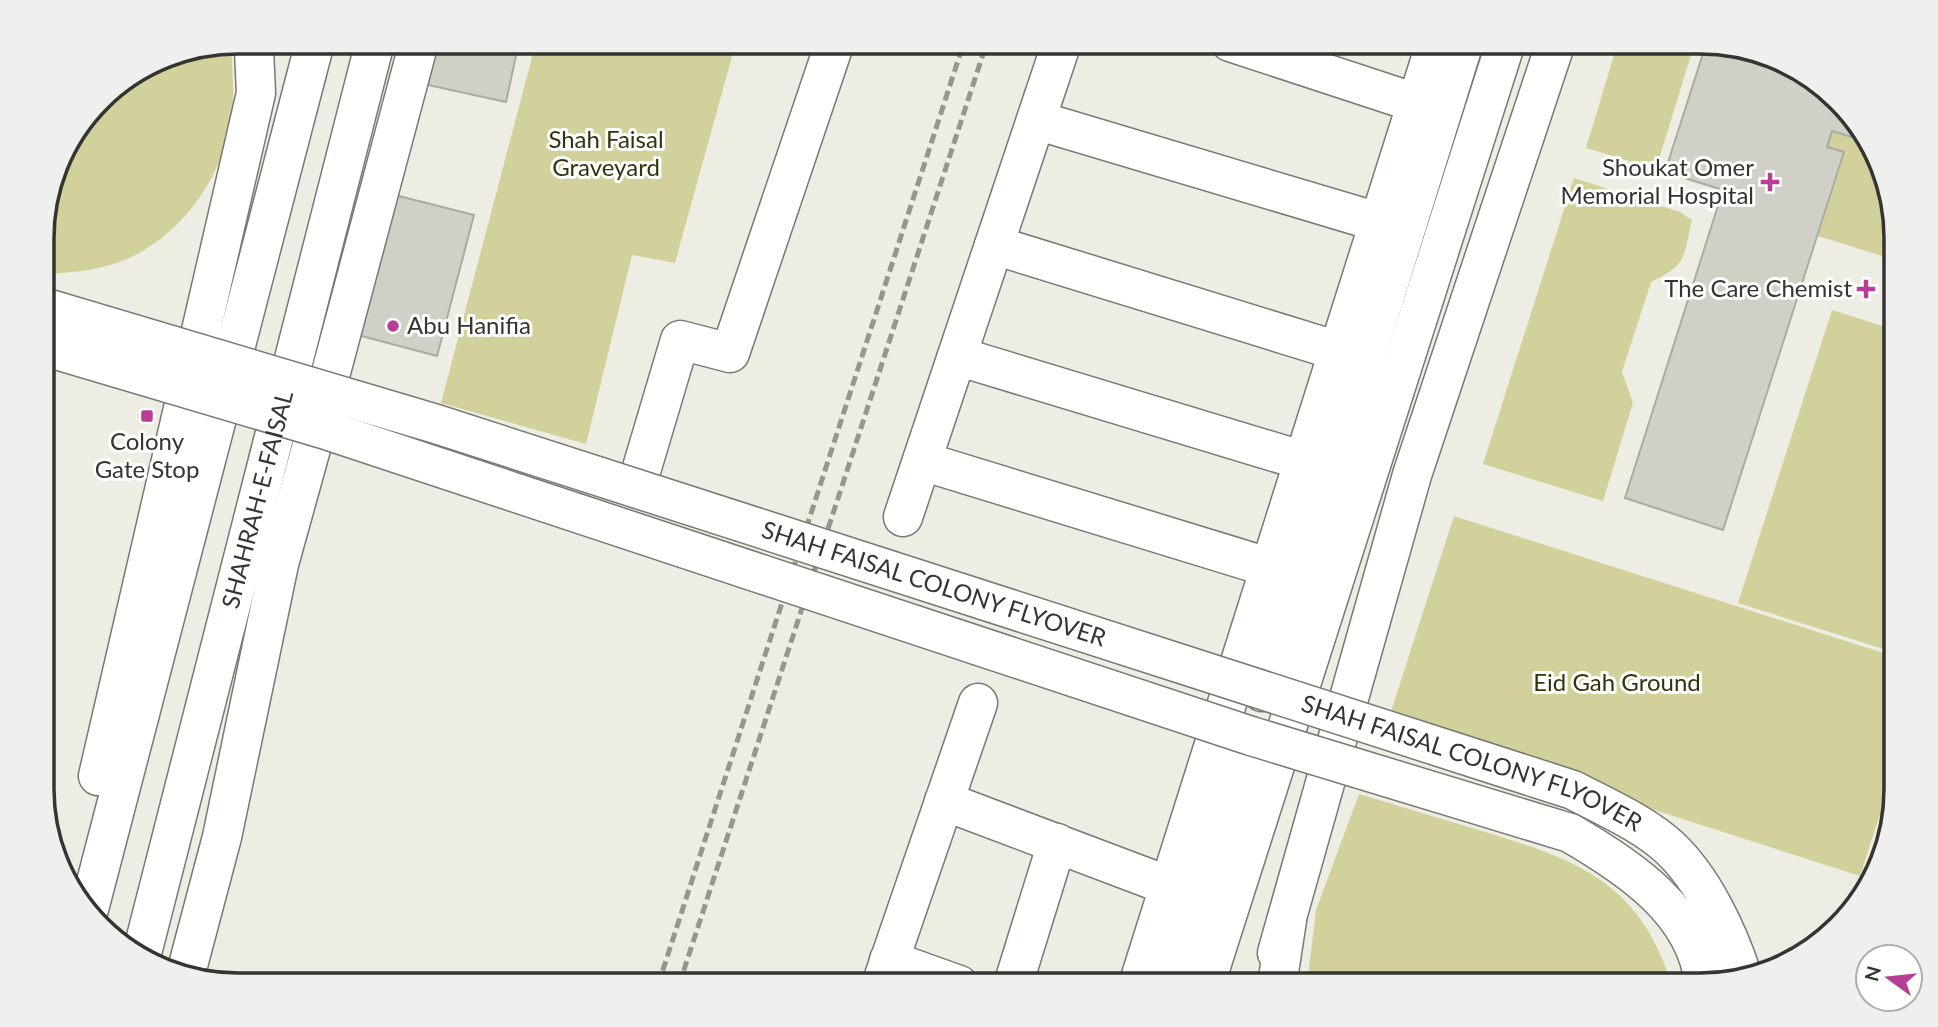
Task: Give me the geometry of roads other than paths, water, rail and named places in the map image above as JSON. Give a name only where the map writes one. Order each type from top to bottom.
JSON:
[{"type":"main road","points":[[77,876],[256,93],[254,54]]},
{"type":"main road","points":[[92,900],[312,54]]},
{"type":"main road","name":"SHAHRAH-E-FAISAL","points":[[144,946],[372,54]]},
{"type":"main road","points":[[326,391],[416,54]]},
{"type":"main road","points":[[636,488],[680,340],[730,354],[831,54]]},
{"type":"main road","points":[[903,517],[1058,54]]},
{"type":"main road","points":[[1267,54],[1416,103]]},
{"type":"main road","points":[[1142,972],[1432,54]]},
{"type":"main road","points":[[1262,692],[1460,54]]},
{"type":"main road","points":[[1209,972],[1502,54]]},
{"type":"main road","points":[[1270,972],[1412,475],[1552,54]]},
{"type":"main road","points":[[1036,120],[1378,222]]},
{"type":"main road","points":[[994,245],[1338,351]]},
{"type":"main road","name":"SHAH FAISAL COLONY FLYOVER","points":[[55,311],[326,391],[636,488],[1262,692],[1573,790],[1619,813],[1671,849],[1706,895],[1731,943],[1740,968]]},
{"type":"main road","name":"SHAH FAISAL COLONY FLYOVER","points":[[55,349],[317,427],[1251,736],[1570,833],[1618,861],[1656,892],[1684,930],[1703,972]]},
{"type":"main road","points":[[957,356],[1304,461]]},
{"type":"main road","points":[[188,965],[222,837],[279,564],[317,427]]},
{"type":"main road","points":[[922,461],[1271,568]]},
{"type":"main road","points":[[885,973],[978,704]]},
{"type":"main road","points":[[1176,972],[1251,736]]},
{"type":"main road","points":[[944,801],[1169,886]]},
{"type":"main road","points":[[1017,972],[1057,843]]},
{"type":"main road","points":[[1279,972],[1287,920]]},
{"type":"railway","points":[[662,973],[960,54]]},
{"type":"railway","points":[[683,973],[983,54]]},
{"type":"place","name":"Shoukat Omer Memorial Hospital","points":[[1770,182]]},
{"type":"place","name":"The Care Chemist","points":[[1866,289]]},
{"type":"place","name":"Abu Hanifia","points":[[393,326]]},
{"type":"place","name":"Colony Gate Stop","points":[[147,416]]},
{"type":"park label","name":"Shah Faisal Graveyard","points":[[606,154]]},
{"type":"park label","name":"Eid Gah Ground","points":[[1617,683]]}]
